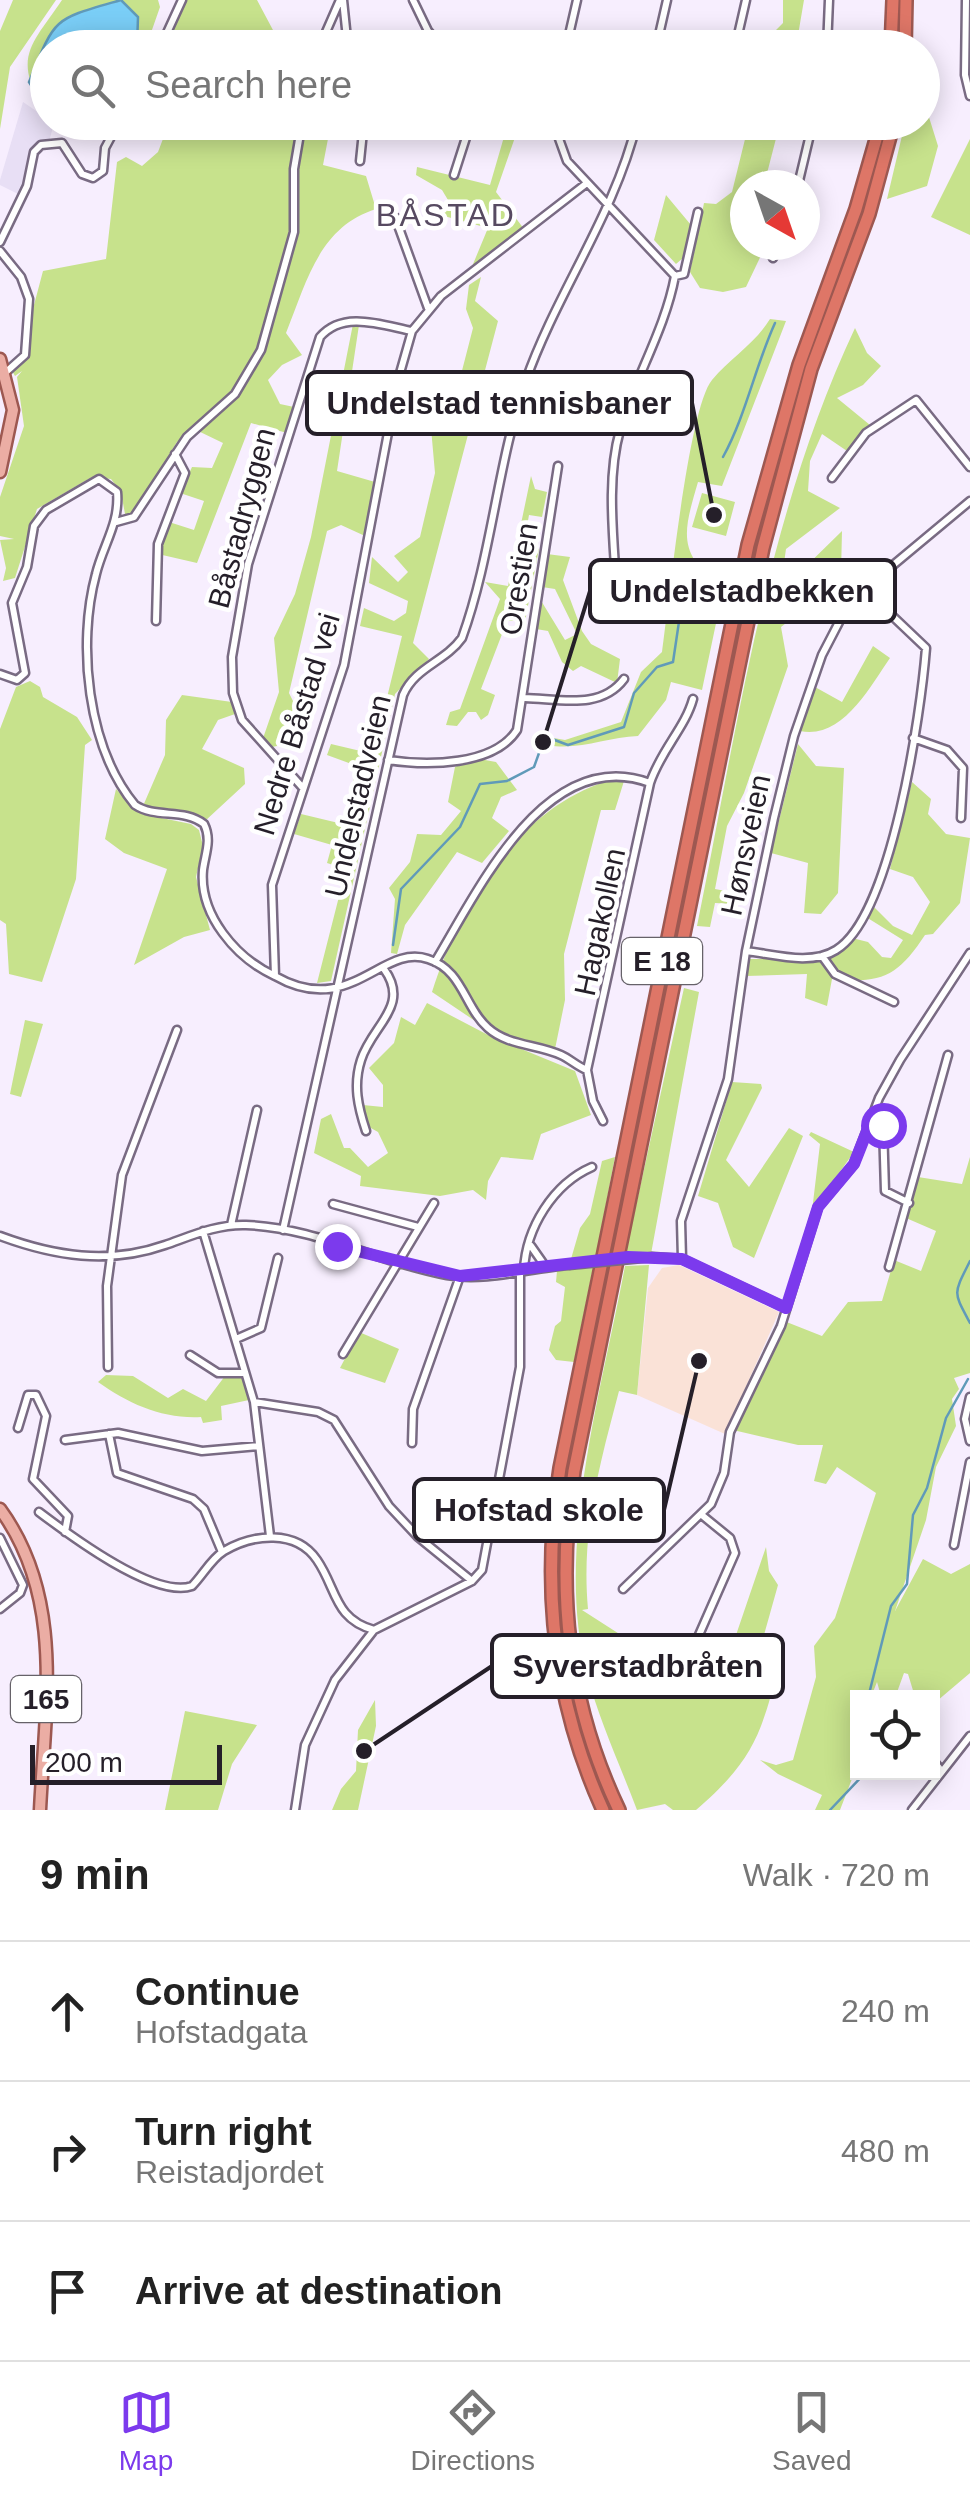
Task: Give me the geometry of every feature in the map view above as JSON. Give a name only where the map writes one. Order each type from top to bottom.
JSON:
[{"type":"highway","points":[[892,30],[893,0]]},
{"type":"highway","points":[[905,30],[906,0]]},
{"type":"highway","name":"E 18","points":[[603,1810],[578,1750],[556,1655],[550,1586],[554,1504],[748,546],[799,365],[856,209],[876,140]]},
{"type":"highway","name":"E 18","points":[[619,1810],[580,1708],[567,1636],[565,1556],[574,1470],[763,548],[811,369],[869,214],[889,140]]},
{"type":"main road","points":[[0,359],[6,372],[13,420],[0,472]]},
{"type":"main road","name":"165","points":[[0,1497],[32,1567],[46,1632],[40,1810]]},
{"type":"main road","name":"165","points":[[0,1509],[13,1527]]},
{"type":"street","points":[[168,30],[182,0]]},
{"type":"street","points":[[328,30],[342,0]]},
{"type":"street","points":[[342,0],[346,30]]},
{"type":"street","points":[[413,0],[431,30]]},
{"type":"street","points":[[570,30],[576,0]]},
{"type":"street","points":[[660,30],[667,0]]},
{"type":"street","points":[[740,30],[746,0]]},
{"type":"street","points":[[828,30],[830,0]]},
{"type":"street","points":[[966,0],[966,75],[970,96]]},
{"type":"street","points":[[0,242],[27,186],[34,152],[41,144],[62,144],[82,174],[93,178],[102,171],[109,140]]},
{"type":"street","points":[[116,522],[134,517],[175,454],[246,379],[270,328],[294,232],[298,140]]},
{"type":"street","points":[[360,160],[362,140]]},
{"type":"street","points":[[454,175],[465,140]]},
{"type":"street","points":[[557,140],[587,182],[676,276]]},
{"type":"street","name":"Undelstadveien","points":[[283,1230],[408,684],[462,638],[524,385],[561,294],[608,204],[631,140]]},
{"type":"street","points":[[802,170],[809,140]]},
{"type":"street","name":"Nedre Båstad vei","points":[[274,976],[271,895],[348,650],[398,380],[412,331],[428,308],[587,182]]},
{"type":"street","points":[[676,276],[684,274],[689,264],[698,212]]},
{"type":"street","points":[[394,217],[428,308]]},
{"type":"street","points":[[0,250],[26,286],[31,310],[24,355],[6,372]]},
{"type":"street","points":[[617,602],[616,445],[670,303],[676,276]]},
{"type":"street","name":"Båstadryggen","points":[[303,788],[248,730],[233,692],[232,657],[248,564],[320,336],[327,328],[348,321],[412,331]]},
{"type":"street","points":[[832,478],[879,421],[916,400],[942,438],[970,468]]},
{"type":"street","points":[[156,620],[158,544],[185,473],[175,454]]},
{"type":"street","name":"Orestien","points":[[388,760],[439,766],[494,752],[518,730],[558,466]]},
{"type":"street","points":[[0,674],[16,680],[24,674],[26,659],[14,629],[12,603],[38,518],[98,479],[117,492],[116,522],[92,591],[87,658],[93,713],[134,805],[145,811],[192,816],[204,824],[208,844],[203,884],[209,908],[243,955],[274,976],[311,992],[338,988],[415,956],[435,962],[458,980],[492,1032],[558,1054],[588,1070],[593,1101],[603,1121]]},
{"type":"street","name":"Hønsveien","points":[[682,1259],[681,1221],[728,1078],[746,951],[798,720],[836,621],[864,589],[969,504]]},
{"type":"street","points":[[746,951],[822,956],[843,945],[856,926],[890,852],[926,648],[864,589]]},
{"type":"street","points":[[525,698],[594,700],[610,695],[624,679]]},
{"type":"street","name":"Hagakollen","points":[[588,1070],[650,783],[665,747],[689,714],[693,700]]},
{"type":"street","points":[[913,738],[947,750],[963,768],[961,818]]},
{"type":"street","points":[[435,962],[496,858],[539,812],[563,794],[610,774],[650,783]]},
{"type":"street","points":[[623,1589],[703,1516],[724,1473],[731,1429],[755,1386],[786,1308],[818,1207],[854,1164],[900,1060],[970,953]]},
{"type":"street","points":[[822,956],[835,974],[894,1002]]},
{"type":"street","points":[[366,1131],[356,1083],[364,1052],[394,1004],[394,985],[384,969]]},
{"type":"street","points":[[108,1367],[109,1256],[126,1163],[177,1030]]},
{"type":"street","points":[[889,1267],[948,1055]]},
{"type":"street","points":[[231,1225],[256,1110]]},
{"type":"street","points":[[873,1116],[883,1125],[885,1190],[909,1203]]},
{"type":"street","points":[[295,1810],[300,1757],[328,1693],[374,1630],[479,1577],[518,1384],[522,1271],[550,1198],[562,1184],[592,1167]]},
{"type":"street","points":[[343,1354],[434,1202]]},
{"type":"street","points":[[332,1204],[418,1227]]},
{"type":"street","points":[[0,1236],[46,1252],[109,1256],[150,1250],[231,1225],[283,1230],[460,1276],[653,1257],[682,1259],[786,1308]]},
{"type":"street","points":[[203,1232],[254,1402],[270,1536]]},
{"type":"street","points":[[531,1246],[546,1267]]},
{"type":"street","points":[[236,1340],[261,1328],[278,1258]]},
{"type":"street","points":[[412,1443],[409,1432],[417,1395],[460,1276]]},
{"type":"street","points":[[190,1355],[218,1373],[245,1373]]},
{"type":"street","points":[[18,1428],[24,1401],[28,1395],[36,1396],[46,1416],[33,1478],[68,1516],[64,1532]]},
{"type":"street","points":[[970,1397],[965,1419],[970,1441]]},
{"type":"street","points":[[254,1402],[318,1412],[334,1420],[389,1506],[472,1581]]},
{"type":"street","points":[[109,1434],[117,1473],[193,1498],[204,1509],[222,1552]]},
{"type":"street","points":[[65,1440],[128,1434],[202,1452],[259,1446]]},
{"type":"street","points":[[954,1545],[970,1462]]},
{"type":"street","points":[[38,1512],[103,1556],[174,1588],[192,1586],[222,1552],[270,1536],[294,1542],[314,1555],[342,1612],[374,1630]]},
{"type":"street","points":[[684,1669],[736,1553],[730,1538],[703,1516]]},
{"type":"street","points":[[0,1538],[22,1585],[20,1593],[0,1609]]},
{"type":"street","points":[[940,1770],[970,1736]]},
{"type":"street","points":[[912,1810],[933,1780]]},
{"type":"shaded area","points":[[23,102],[30,107],[30,140],[49,142],[34,152],[22,196],[0,185]]},
{"type":"shaded area","points":[[679,1265],[779,1312],[725,1434],[637,1395],[648,1288],[662,1268]]},
{"type":"green space","points":[[13,0],[56,0],[35,30],[30,30],[30,38],[10,67],[0,129],[0,31]]},
{"type":"green space","points":[[62,0],[158,0],[160,7],[152,30],[42,30]]},
{"type":"green space","points":[[184,0],[257,0],[273,30],[163,30]]},
{"type":"green space","points":[[783,0],[804,0],[799,30],[776,30],[783,23]]},
{"type":"green space","points":[[970,139],[970,235],[931,217]]},
{"type":"green space","points":[[163,140],[328,140],[323,165],[366,176],[376,209],[341,229],[317,258],[286,333],[302,355],[282,365],[268,380],[280,404],[294,407],[287,433],[251,423],[197,563],[158,554],[169,522],[194,530],[204,501],[180,493],[192,467],[212,468],[223,443],[194,429],[177,442],[131,517],[125,514],[121,492],[111,479],[92,477],[37,509],[15,578],[3,581],[6,568],[0,540],[14,539],[0,536],[0,497],[24,426],[17,377],[22,371],[15,376],[11,369],[21,354],[43,271],[106,259],[117,162],[126,157],[142,166],[158,152]]},
{"type":"green space","points":[[503,140],[514,140],[496,192],[524,229],[471,269],[488,228],[433,213],[451,205],[442,190],[416,175],[417,167],[490,185]]},
{"type":"green space","points":[[745,140],[776,140],[768,170],[737,170]]},
{"type":"green space","points":[[901,140],[936,140],[938,146],[927,186],[887,199]]},
{"type":"green space","points":[[730,194],[730,260],[759,260],[746,287],[723,292],[700,288],[690,272],[704,203],[716,204]]},
{"type":"green space","points":[[666,195],[691,225],[690,252],[676,264],[654,240]]},
{"type":"green space","points":[[481,277],[475,301],[498,321],[413,643],[429,659],[395,694],[331,981],[317,983],[346,869],[327,863],[332,845],[294,834],[301,814],[351,826],[358,801],[349,798],[357,766],[327,755],[331,744],[369,753],[381,722],[402,636],[360,626],[364,608],[394,621],[406,613],[408,601],[369,583],[372,557],[398,582],[408,572],[394,556],[420,537],[435,473],[431,428],[448,425],[473,328],[466,309],[469,285]]},
{"type":"green space","points":[[770,319],[786,321],[722,486],[698,482],[689,516],[691,554],[723,590],[702,690],[671,682],[666,700],[638,736],[570,746],[548,745],[548,737],[565,740],[621,722],[641,672],[662,652],[687,466],[703,398],[712,380]]},
{"type":"green space","points":[[353,324],[359,325],[337,471],[375,482],[365,536],[341,525],[327,531],[289,693],[295,705],[277,746],[267,748],[261,744],[279,692],[274,638],[295,594],[311,537]]},
{"type":"green space","points":[[855,328],[867,353],[881,366],[863,385],[837,398],[870,425],[847,451],[822,434],[810,461],[808,491],[840,508],[786,549],[782,577],[790,582],[842,531],[841,573],[803,593],[795,616],[781,627],[788,666],[744,793],[727,826],[715,889],[736,893],[734,904],[715,903],[710,927],[697,926],[758,621],[777,546],[825,399]]},
{"type":"green space","points":[[531,476],[535,489],[547,492],[542,517],[529,515],[524,543],[539,549],[525,621],[507,621],[481,689],[495,695],[488,715],[481,720],[476,712],[468,712],[457,726],[446,725],[450,712],[460,709],[500,599],[485,582],[508,586]]},
{"type":"green space","points":[[702,493],[735,502],[726,536],[692,527]]},
{"type":"green space","points":[[547,554],[570,557],[563,580],[582,631],[591,644],[620,659],[617,683],[581,666],[573,671],[562,662],[548,631],[536,629],[540,599],[565,640],[577,634],[555,589],[542,587]]},
{"type":"green space","points":[[873,646],[890,658],[853,709],[829,727],[815,732],[800,731],[815,687],[842,702]]},
{"type":"green space","points":[[30,681],[40,687],[43,697],[77,717],[92,740],[85,745],[76,879],[42,982],[9,974],[6,924],[0,920],[0,729],[16,687]]},
{"type":"green space","points":[[182,695],[232,702],[235,714],[218,720],[202,749],[244,768],[245,784],[205,821],[143,806],[165,755],[166,720]]},
{"type":"green space","points":[[798,744],[816,766],[844,768],[838,893],[821,914],[804,913],[808,863],[771,853]]},
{"type":"green space","points":[[474,758],[496,762],[517,790],[501,797],[492,818],[509,831],[482,863],[457,852],[405,925],[397,954],[391,953],[395,899],[389,888],[410,862],[417,834],[441,835],[461,811],[448,802],[455,767]]},
{"type":"green space","points":[[614,779],[624,781],[615,810],[601,810],[564,954],[565,1000],[555,1049],[490,1031],[432,992],[459,925],[498,862],[522,835],[549,811],[580,792]]},
{"type":"green space","points":[[912,782],[931,799],[928,814],[946,834],[970,838],[960,903],[933,934],[925,935],[906,960],[887,974],[864,980],[832,979],[827,1006],[805,998],[807,974],[746,976],[748,959],[821,959],[852,938],[868,942],[882,957],[891,958],[903,940],[866,917],[872,905],[893,926],[912,935],[930,902],[913,877],[890,869]]},
{"type":"green space","points":[[116,789],[142,814],[191,824],[199,830],[203,846],[196,877],[210,930],[184,937],[134,965],[167,869],[124,853],[105,839]]},
{"type":"green space","points":[[684,988],[699,992],[651,1254],[626,1251]]},
{"type":"green space","points":[[427,1003],[490,1036],[575,1071],[591,1115],[541,1134],[533,1160],[501,1157],[488,1181],[486,1200],[473,1190],[440,1196],[360,1186],[361,1176],[314,1153],[321,1119],[331,1114],[344,1148],[350,1148],[368,1167],[388,1153],[378,1132],[369,1127],[363,1105],[383,1107],[383,1085],[369,1068],[394,1043],[401,1017],[415,1025]]},
{"type":"green space","points":[[25,1020],[43,1024],[21,1097],[10,1094]]},
{"type":"green space","points":[[732,1082],[761,1084],[762,1088],[726,1160],[749,1187],[789,1128],[803,1136],[754,1258],[733,1247],[718,1203],[698,1196]]},
{"type":"green space","points":[[811,1132],[854,1152],[812,1211],[820,1144],[809,1135]]},
{"type":"green space","points":[[615,1157],[596,1256],[571,1259],[580,1228],[590,1214],[602,1161]]},
{"type":"green space","points":[[970,1157],[970,1373],[954,1378],[959,1389],[952,1399],[956,1426],[936,1467],[926,1520],[895,1611],[923,1559],[951,1574],[970,1564],[970,1673],[940,1698],[940,1690],[913,1690],[908,1674],[904,1673],[898,1690],[879,1690],[877,1682],[874,1690],[850,1690],[852,1780],[840,1810],[815,1810],[822,1795],[778,1774],[760,1760],[776,1765],[793,1760],[816,1677],[814,1646],[835,1618],[876,1493],[837,1467],[826,1484],[814,1481],[823,1445],[798,1445],[733,1430],[784,1321],[822,1336],[848,1302],[882,1301],[894,1260],[921,1271],[936,1231],[906,1218],[918,1177],[962,1184]]},
{"type":"green space","points":[[649,1265],[637,1395],[619,1391],[589,1526],[588,1609],[582,1610],[677,1671],[714,1688],[719,1685],[766,1547],[769,1571],[778,1585],[760,1649],[780,1660],[761,1726],[731,1776],[696,1810],[673,1810],[665,1804],[637,1810],[592,1691],[578,1626],[578,1523],[594,1417],[625,1266]]},
{"type":"green space","points":[[593,1268],[574,1362],[556,1360],[549,1350],[555,1326],[561,1321],[565,1287],[556,1282],[557,1271]]},
{"type":"green space","points":[[359,1332],[399,1349],[385,1383],[340,1368]]},
{"type":"green space","points":[[106,1375],[133,1376],[168,1398],[183,1389],[206,1401],[225,1376],[242,1378],[249,1400],[221,1406],[222,1420],[203,1423],[201,1417],[159,1413],[134,1403],[98,1382]]},
{"type":"green space","points":[[375,1700],[376,1726],[358,1810],[332,1810],[341,1789],[356,1771],[358,1730]]},
{"type":"green space","points":[[185,1711],[257,1725],[232,1764],[218,1810],[165,1810]]},
{"type":"water","points":[[121,0],[138,17],[138,30],[54,30],[81,12]]},
{"type":"waterway","points":[[723,457],[775,323]]},
{"type":"waterway","points":[[393,945],[401,889],[460,827],[480,784],[507,781],[534,767],[543,742],[552,739],[568,745],[624,727],[634,693],[657,667],[673,662],[687,568]]},
{"type":"waterway","points":[[970,1261],[957,1293],[970,1323]]},
{"type":"waterway","points":[[870,1690],[891,1606],[907,1584],[913,1515],[927,1488],[946,1418],[968,1379]]},
{"type":"waterway","points":[[830,1810],[858,1780]]},
{"type":"place","name":"Undelstad tennisbaner","points":[[714,515]]},
{"type":"place","name":"Undelstadbekken","points":[[543,742]]},
{"type":"place","name":"Hofstad skole","points":[[699,1361]]},
{"type":"place","name":"Syverstadbråten","points":[[364,1751]]},
{"type":"district","name":"BÅSTAD","points":[[446,215]]},
{"type":"route","points":[[337,1246],[460,1276],[628,1257],[682,1259],[786,1308],[818,1207],[854,1164],[873,1116],[883,1125]]}]
